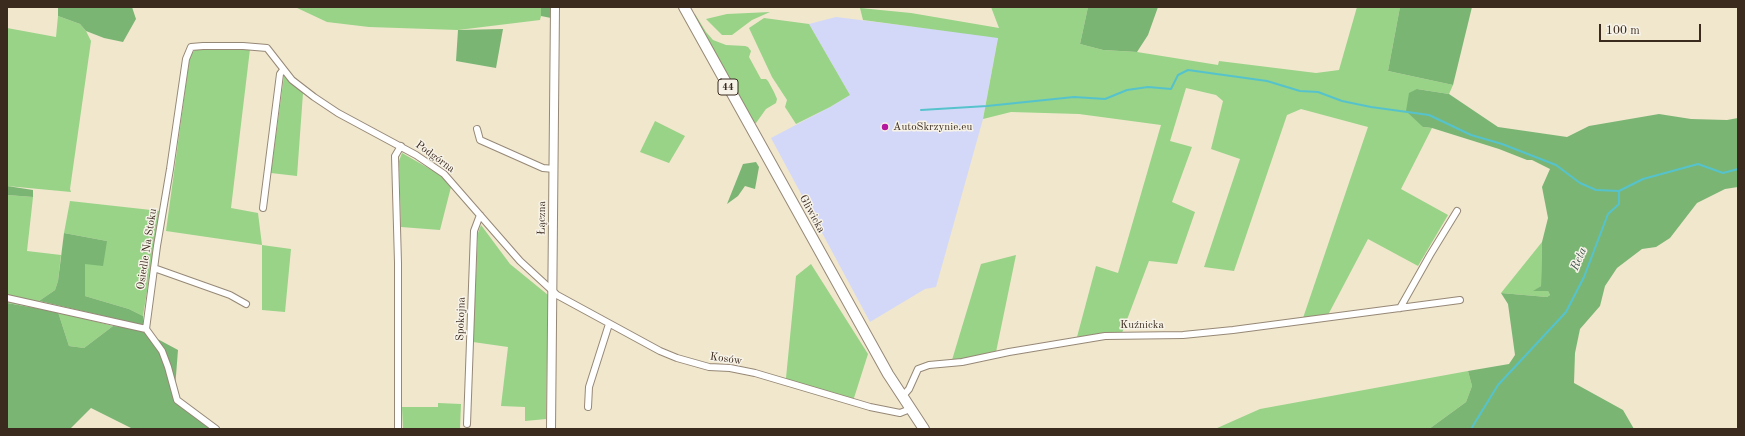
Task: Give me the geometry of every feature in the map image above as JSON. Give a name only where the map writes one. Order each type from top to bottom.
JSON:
[{"type":"main road","name":"Gliwicka","points":[[684,7],[846,300],[902,397],[924,429]]},
{"type":"street","name":"Łączna","points":[[551,429],[556,7]]},
{"type":"street","name":"Podgórna","points":[[191,47],[218,45],[268,48],[292,80],[338,114],[416,154],[444,174],[520,261],[552,290]]},
{"type":"street","name":"Osiedle Na Stoku","points":[[146,329],[186,59],[191,47]]},
{"type":"street","points":[[262,208],[280,74],[283,70]]},
{"type":"street","points":[[477,129],[480,140],[543,168],[554,169]]},
{"type":"street","points":[[398,429],[398,263],[395,156],[401,146]]},
{"type":"street","points":[[1400,308],[1457,211]]},
{"type":"street","name":"Spokojna","points":[[467,424],[474,231],[480,215]]},
{"type":"street","points":[[154,268],[230,295],[246,304]]},
{"type":"street","name":"Kosów","points":[[552,290],[557,295],[609,324],[677,358],[709,367],[730,368],[755,373],[844,400],[895,413],[904,412],[910,409]]},
{"type":"street","points":[[7,298],[146,329],[162,351],[177,400],[216,429]]},
{"type":"street","name":"Kuźnicka","points":[[902,397],[909,389],[918,368],[929,365],[962,362],[1016,350],[1105,336],[1183,335],[1226,331],[1460,300]]},
{"type":"street","points":[[588,407],[590,387],[609,324]]},
{"type":"shaded area","points":[[836,17],[998,37],[983,119],[936,287],[925,289],[870,322],[771,138],[850,95],[809,24]]},
{"type":"green space","points":[[58,7],[132,7],[136,19],[123,42],[104,38],[86,31],[80,24],[58,16]]},
{"type":"green space","points":[[295,7],[541,7],[541,16],[540,20],[458,30],[369,27],[327,22]]},
{"type":"green space","points":[[541,7],[551,7],[551,18],[541,16]]},
{"type":"green space","points":[[991,7],[1088,7],[1080,44],[1103,50],[1137,52],[1218,65],[1219,61],[1316,73],[1339,70],[1357,7],[1400,7],[1388,71],[1453,85],[1449,94],[1417,89],[1423,127],[1432,128],[1401,189],[1448,215],[1418,266],[1368,239],[1328,315],[1303,318],[1368,127],[1301,109],[1287,115],[1234,271],[1204,267],[1240,159],[1211,149],[1223,101],[1216,95],[1186,88],[1170,141],[1192,147],[1172,202],[1195,212],[1177,264],[1149,261],[1122,333],[1105,333],[1077,337],[1096,266],[1118,273],[1161,125],[1079,114],[1011,112],[983,119],[998,38],[863,20],[860,8],[911,13],[999,28]]},
{"type":"green space","points":[[1088,7],[1158,7],[1148,35],[1137,52],[1103,50],[1080,44]]},
{"type":"green space","points":[[1400,7],[1472,7],[1453,85],[1388,71]]},
{"type":"green space","points":[[770,12],[752,20],[732,35],[722,35],[706,19],[727,14]]},
{"type":"green space","points":[[695,14],[706,32],[713,40],[726,45],[748,47],[751,51],[749,57],[761,79],[766,79],[768,81],[777,99],[776,103],[766,109],[756,123],[754,123],[694,15]]},
{"type":"green space","points":[[58,16],[80,24],[86,31],[91,41],[70,189],[71,192],[7,186],[7,28],[56,37]]},
{"type":"green space","points":[[764,18],[809,24],[850,95],[796,124],[785,107],[787,100],[772,77],[749,28]]},
{"type":"green space","points":[[503,29],[496,68],[456,61],[458,30]]},
{"type":"green space","points":[[196,49],[250,49],[231,208],[258,213],[262,245],[166,231],[190,55]]},
{"type":"green space","points":[[284,76],[303,93],[297,176],[271,173]]},
{"type":"green space","points":[[1417,89],[1449,94],[1498,127],[1567,137],[1589,126],[1659,114],[1691,119],[1727,120],[1738,118],[1738,187],[1725,189],[1697,203],[1670,238],[1656,247],[1642,249],[1617,268],[1605,286],[1600,306],[1580,329],[1575,353],[1574,383],[1623,410],[1634,429],[1429,429],[1466,402],[1472,386],[1468,371],[1509,364],[1515,355],[1508,304],[1501,293],[1547,297],[1550,295],[1548,291],[1533,291],[1541,286],[1542,242],[1548,218],[1542,187],[1550,169],[1532,160],[1527,160],[1499,149],[1432,128],[1423,127],[1406,111],[1409,93]]},
{"type":"green space","points":[[655,121],[685,136],[669,163],[640,152]]},
{"type":"green space","points":[[402,153],[444,177],[451,187],[440,230],[401,227],[399,161]]},
{"type":"green space","points":[[756,162],[759,167],[755,189],[745,186],[738,196],[727,204],[743,164]]},
{"type":"green space","points":[[7,186],[33,190],[33,197],[7,195]]},
{"type":"green space","points":[[7,195],[33,197],[27,251],[61,255],[58,281],[55,290],[39,301],[37,308],[7,303]]},
{"type":"green space","points":[[70,201],[160,211],[143,316],[129,309],[85,296],[85,263],[107,241],[64,233]]},
{"type":"green space","points":[[481,225],[510,264],[548,295],[546,419],[525,421],[525,407],[501,406],[508,347],[473,342],[478,233]]},
{"type":"green space","points":[[64,233],[107,241],[103,266],[85,264],[85,296],[129,309],[143,316],[143,325],[39,301],[55,290],[58,281]]},
{"type":"green space","points":[[1542,242],[1541,286],[1534,291],[1548,291],[1550,295],[1547,297],[1501,293]]},
{"type":"green space","points":[[262,245],[291,249],[285,312],[262,310]]},
{"type":"green space","points":[[1016,255],[996,352],[976,357],[952,360],[981,264]]},
{"type":"green space","points":[[811,264],[868,354],[853,401],[789,385],[786,378],[796,276]]},
{"type":"green space","points":[[7,303],[58,312],[69,346],[84,348],[113,326],[137,328],[178,350],[174,401],[221,429],[133,429],[91,408],[70,429],[7,429]]},
{"type":"green space","points":[[58,312],[113,326],[84,348],[69,346]]},
{"type":"green space","points":[[1468,371],[1472,386],[1466,402],[1429,429],[1215,429],[1260,409]]},
{"type":"green space","points":[[438,403],[461,404],[460,429],[403,429],[402,407],[438,407]]},
{"type":"waterway","points":[[921,110],[987,106],[1074,97],[1105,99],[1127,90],[1148,87],[1171,89],[1178,75],[1188,70],[1267,81],[1300,91],[1318,92],[1342,101],[1371,107],[1429,115],[1471,135],[1502,144],[1556,165],[1580,183],[1596,190],[1619,191],[1643,179],[1698,164],[1723,173],[1738,169]]},
{"type":"waterway","name":"Reta","points":[[1471,429],[1498,385],[1566,312],[1584,277],[1608,214],[1619,204],[1619,191]]},
{"type":"place","name":"AutoSkrzynie.eu","points":[[885,127]]}]
